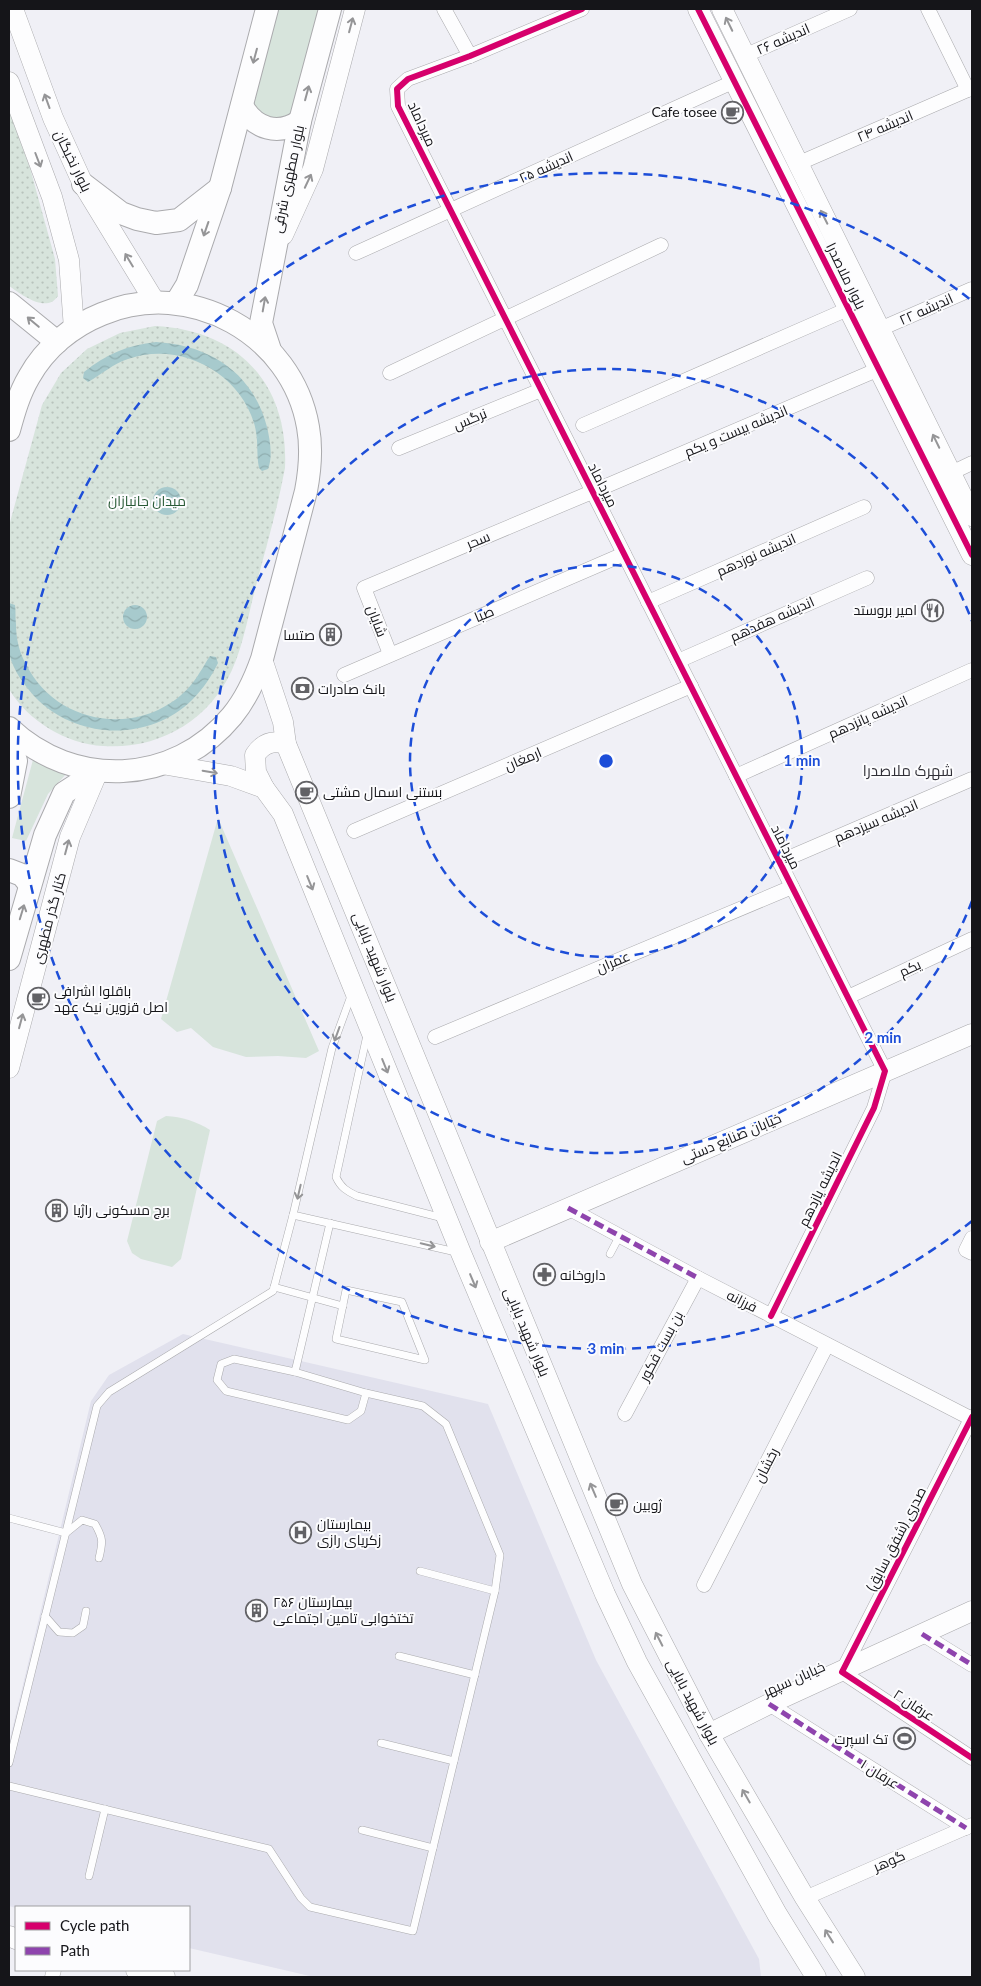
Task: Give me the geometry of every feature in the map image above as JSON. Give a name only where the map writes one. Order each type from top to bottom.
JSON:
[{"type":"main road","name":"بلوار نخبگان","points":[[13,9],[53,118],[83,184],[166,302]]},
{"type":"main road","points":[[166,302],[187,285],[220,188],[267,9]]},
{"type":"main road","name":"بلوار مطهری شرقی","points":[[270,351],[261,323],[300,121],[330,9]]},
{"type":"main road","points":[[273,258],[313,169],[355,9]]},
{"type":"main road","name":"بلوار ملاصدرا","points":[[698,9],[879,369],[943,477],[972,516]]},
{"type":"main road","name":"بلوار ملاصدرا","points":[[722,9],[880,329],[943,477],[972,555]]},
{"type":"main road","points":[[9,82],[52,197],[68,260],[65,335]]},
{"type":"main road","points":[[242,106],[252,120],[267,129],[285,129],[300,121]]},
{"type":"main road","points":[[83,184],[121,213],[137,220],[156,223],[179,220],[220,188]]},
{"type":"main road","points":[[9,728],[37,750],[56,760],[98,771],[127,771],[162,764],[188,752],[218,731],[233,716],[245,698],[262,659],[310,470],[308,428],[300,400],[284,368],[255,336],[224,317],[198,307],[166,302],[133,304],[112,309],[92,318],[65,335],[42,358],[29,376],[11,422]]},
{"type":"main road","points":[[9,303],[65,335]]},
{"type":"main road","points":[[9,382],[11,422]]},
{"type":"main road","name":"بلوار شهید بابایی","points":[[262,659],[283,722],[286,744],[632,1584],[709,1734],[805,1898],[855,1977]]},
{"type":"main road","points":[[9,738],[16,761],[9,797]]},
{"type":"main road","name":"بلوار شهید بابایی","points":[[286,744],[274,741],[263,746],[255,755],[256,772],[264,788],[283,814],[461,1253],[605,1594],[637,1662],[777,1914],[816,1977]]},
{"type":"main road","points":[[162,764],[231,776],[264,788]]},
{"type":"main road","points":[[9,959],[45,835],[64,793],[98,771]]},
{"type":"main road","name":"کنار گذر مطهری","points":[[9,1068],[70,837],[98,771]]},
{"type":"main road","points":[[9,870],[22,875],[30,885]]},
{"type":"main road","name":"خیابان صنایع دستی","points":[[490,1242],[972,1034]]},
{"type":"main road","name":"خیابان سپهر","points":[[709,1734],[769,1704],[972,1611]]},
{"type":"main road","points":[[140,1971],[165,1977]]},
{"type":"street","points":[[444,9],[470,56]]},
{"type":"street","name":"میرداماد","points":[[582,9],[470,56],[408,79],[397,89],[398,106],[885,1071]]},
{"type":"street","name":"اندیشه ۲۶","points":[[744,56],[850,9]]},
{"type":"street","points":[[928,9],[970,89]]},
{"type":"street","name":"اندیشه ۲۵","points":[[356,253],[735,81]]},
{"type":"street","name":"اندیشه ۲۴","points":[[797,164],[970,89]]},
{"type":"street","points":[[390,373],[661,245]]},
{"type":"street","name":"اندیشه ۲۲","points":[[880,329],[972,289]]},
{"type":"street","points":[[583,424],[848,309]]},
{"type":"street","name":"اندیشه بیست و یکم","points":[[592,492],[879,369]]},
{"type":"street","name":"نرگس","points":[[399,448],[541,390]]},
{"type":"street","points":[[943,477],[972,463]]},
{"type":"street","name":"سحر","points":[[364,588],[592,492]]},
{"type":"street","name":"اندیشه نوزدهم","points":[[648,602],[864,507]]},
{"type":"street","name":"صبا","points":[[344,675],[624,554]]},
{"type":"street","name":"اندیشه هفدهم","points":[[678,661],[867,578]]},
{"type":"street","name":"شایان","points":[[364,588],[390,654]]},
{"type":"street","name":"اندیشه پانزدهم","points":[[736,776],[972,670]]},
{"type":"street","name":"ارمغان","points":[[354,831],[690,686]]},
{"type":"street","name":"اندیشه سیزدهم","points":[[779,862],[972,779]]},
{"type":"street","name":"عمران","points":[[435,1037],[792,887]]},
{"type":"street","name":"یکم","points":[[848,998],[972,939]]},
{"type":"street","name":"اندیشه یازدهم","points":[[771,1316],[874,1108],[885,1071]]},
{"type":"street","name":"فرزانه","points":[[568,1208],[619,1237],[972,1418]]},
{"type":"street","name":"بن بست فكور","points":[[624,1414],[698,1278]]},
{"type":"street","name":"رخشان","points":[[704,1585],[827,1345]]},
{"type":"street","name":"صدری (شفق سابق)","points":[[842,1672],[972,1418]]},
{"type":"street","points":[[922,1634],[972,1665]]},
{"type":"street","name":"عرفان ۲","points":[[842,1672],[972,1758]]},
{"type":"street","name":"عرفان ۱","points":[[769,1704],[969,1826]]},
{"type":"street","name":"گوهر","points":[[805,1898],[969,1826]]},
{"type":"lane","points":[[9,1763],[97,1406],[110,1392],[273,1291],[293,1215],[332,1048],[354,988]]},
{"type":"lane","points":[[369,1025],[336,1177],[339,1185],[357,1196],[448,1219]]},
{"type":"lane","points":[[293,1215],[461,1253]]},
{"type":"lane","points":[[295,1372],[330,1223]]},
{"type":"lane","points":[[610,1254],[619,1237]]},
{"type":"lane","points":[[274,1287],[343,1306]]},
{"type":"lane","points":[[346,1290],[402,1302],[425,1360],[336,1339],[343,1306],[346,1290]]},
{"type":"lane","points":[[9,1786],[269,1849],[301,1898],[310,1907],[413,1931],[495,1592],[500,1555],[446,1424],[423,1406],[366,1393],[295,1372],[234,1359],[221,1364],[217,1380],[226,1391],[348,1420],[361,1411],[366,1393]]},
{"type":"lane","points":[[9,1518],[66,1533]]},
{"type":"lane","points":[[66,1533],[82,1520],[95,1524],[102,1536],[99,1558]]},
{"type":"lane","points":[[420,1571],[495,1592]]},
{"type":"lane","points":[[45,1616],[60,1632],[73,1633],[83,1626],[86,1611]]},
{"type":"lane","points":[[399,1656],[475,1675]]},
{"type":"lane","points":[[381,1743],[454,1761]]},
{"type":"lane","points":[[89,1876],[104,1809]]},
{"type":"lane","points":[[362,1830],[433,1848]]},
{"type":"shaded area","name":"بیمارستان زکریای رازی","points":[[183,1334],[488,1404],[596,1660],[759,1959],[761,1977],[314,1977],[190,1948],[190,1906],[15,1906],[15,1908],[9,1906],[9,1743],[91,1401],[109,1375]]},
{"type":"green space","points":[[267,9],[330,9],[300,121],[246,114]]},
{"type":"green space","points":[[9,110],[30,168],[55,259],[58,296],[53,301],[47,303],[34,301],[9,286]]},
{"type":"green space","name":"میدان جانبازان","points":[[155,326],[185,330],[211,338],[234,351],[253,367],[268,388],[278,411],[284,438],[285,468],[276,511],[243,638],[232,670],[222,688],[196,718],[180,729],[143,743],[103,746],[75,741],[49,729],[37,721],[17,701],[9,689],[9,526],[42,405],[61,373],[87,349],[120,333]]},
{"type":"green space","points":[[34,756],[67,773],[48,794],[26,841],[12,838]]},
{"type":"green space","points":[[218,818],[319,1051],[306,1058],[278,1056],[246,1057],[213,1047],[191,1028],[177,1032],[161,1019]]},
{"type":"green space","points":[[166,1116],[189,1120],[210,1130],[181,1259],[172,1267],[141,1259],[132,1253],[127,1241],[157,1121]]},
{"type":"water","points":[[156,342],[176,344],[211,356],[226,365],[240,377],[251,391],[267,427],[271,454],[268,469],[262,471],[259,468],[256,429],[246,405],[235,389],[221,375],[204,365],[186,358],[167,354],[147,354],[112,366],[88,382],[83,378],[84,372],[109,355],[136,345]]},
{"type":"water","points":[[167,487],[177,491],[181,501],[177,511],[167,515],[157,511],[153,501],[157,491]]},
{"type":"water","points":[[9,603],[15,605],[18,645],[21,655],[38,683],[53,698],[70,709],[90,716],[111,719],[132,718],[152,712],[172,702],[184,693],[210,656],[216,657],[218,663],[200,692],[175,713],[156,723],[136,729],[95,729],[75,723],[56,714],[39,701],[25,685],[17,673],[9,653]]},
{"type":"water","points":[[135,605],[144,608],[147,617],[144,626],[135,629],[126,626],[123,617],[126,608]]},
{"type":"marked path","points":[[568,1208],[698,1278]]},
{"type":"marked path","points":[[922,1634],[972,1665]]},
{"type":"marked path","points":[[769,1704],[966,1828]]},
{"type":"cycle path","points":[[582,9],[470,56],[408,79],[397,89],[398,106],[885,1071],[874,1108],[771,1316]]},
{"type":"cycle path","points":[[698,9],[972,555]]},
{"type":"cycle path","points":[[972,1417],[842,1672],[972,1758]]},
{"type":"place","name":"Cafe tosee","points":[[733,112]]},
{"type":"place","name":"امیر بروستد","points":[[933,610]]},
{"type":"place","name":"صتسا","points":[[331,635]]},
{"type":"place","name":"بانک صادرات","points":[[302,689]]},
{"type":"place","name":"بستنی اسمال مشتی","points":[[307,792]]},
{"type":"place","name":"باقلوا اشرافی اصل قزوین نیک عهد","points":[[38,999]]},
{"type":"place","name":"برج مسکونی راژیا","points":[[57,1210]]},
{"type":"place","name":"داروخانه","points":[[544,1275]]},
{"type":"place","name":"ژوبین","points":[[617,1505]]},
{"type":"place","name":"بیمارستان زکریای رازی","points":[[301,1532]]},
{"type":"place","name":"بیمارستان ۲۵۶ تختخوابی تامین اجتماعی","points":[[257,1610]]},
{"type":"place","name":"تک اسپرت","points":[[904,1739]]},
{"type":"district","name":"شهرک ملاصدرا","points":[[908,771]]}]
